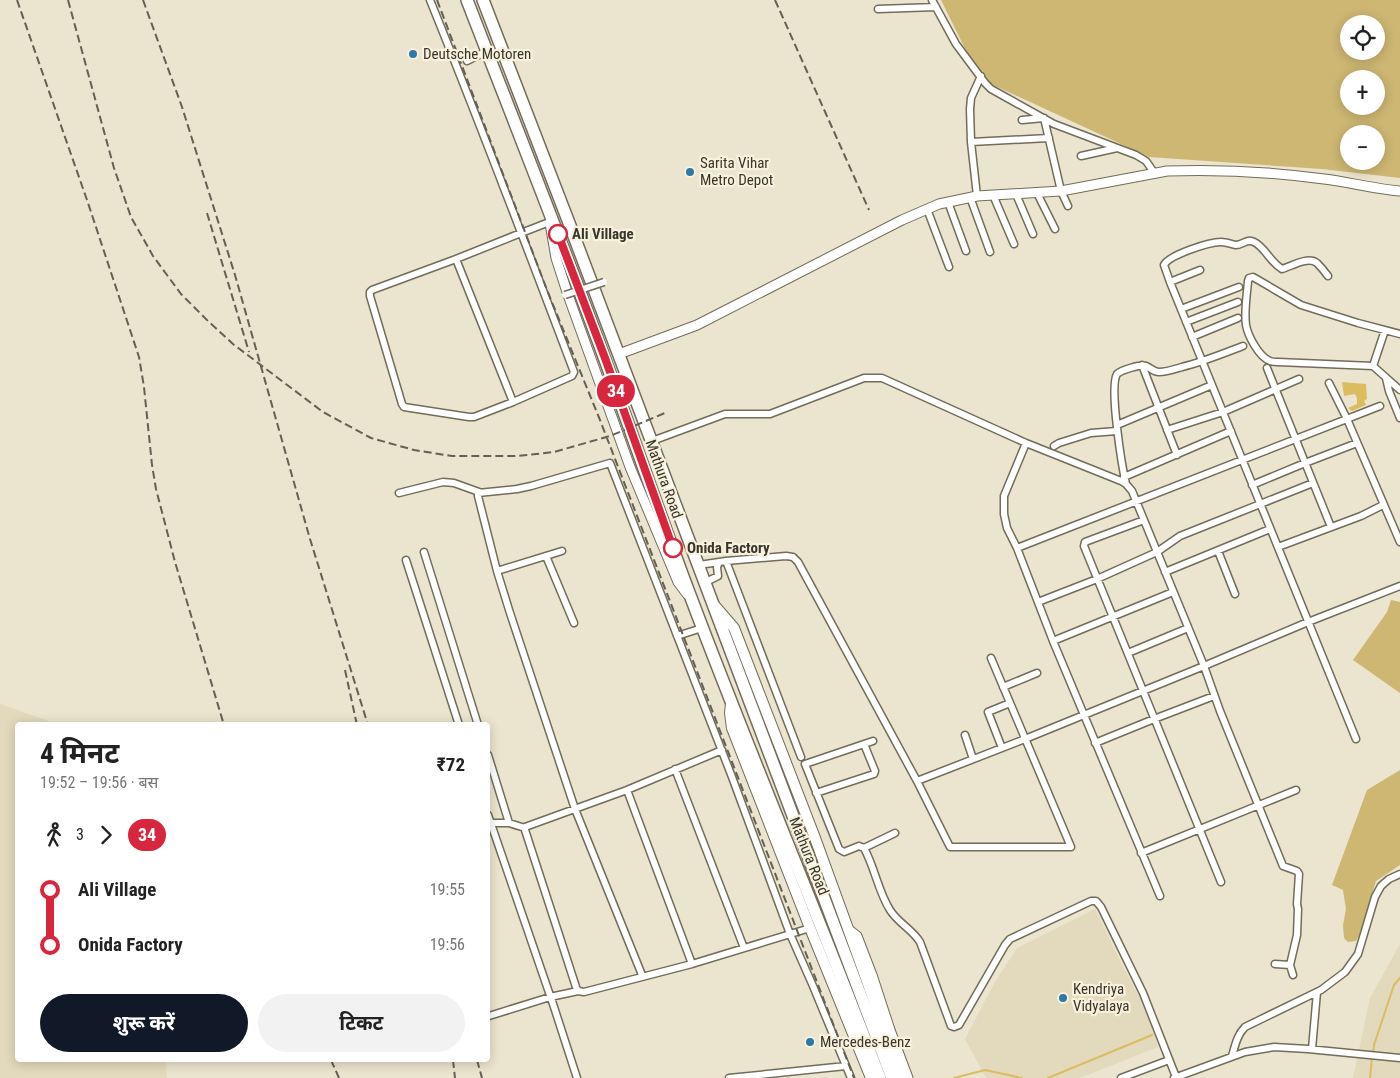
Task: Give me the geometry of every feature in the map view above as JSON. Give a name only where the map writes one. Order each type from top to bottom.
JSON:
[{"type":"highway","name":"Mathura Road","points":[[467,0],[605,358],[702,628],[880,1078]]},
{"type":"highway","name":"Mathura Road","points":[[483,0],[706,582],[892,1078]]},
{"type":"main road","name":"Mathura Road","points":[[714,605],[734,628],[812,829],[868,981],[900,1078]]},
{"type":"main road","name":"Mathura Road","points":[[731,703],[732,728],[871,1078]]},
{"type":"street","points":[[430,0],[460,73],[521,232],[574,372],[572,376],[480,415],[469,417],[404,407],[370,292],[521,232],[551,222]]},
{"type":"street","points":[[932,0],[956,44],[991,89],[1054,124],[1136,155],[1146,161],[1155,174]]},
{"type":"street","points":[[878,9],[936,7]]},
{"type":"street","points":[[467,60],[487,51]]},
{"type":"street","points":[[981,76],[971,98],[973,196],[990,252]]},
{"type":"street","points":[[1022,120],[1044,118]]},
{"type":"street","points":[[1044,118],[1061,192],[1068,206]]},
{"type":"street","points":[[971,142],[1049,138]]},
{"type":"street","points":[[1081,156],[1117,148]]},
{"type":"street","points":[[619,354],[697,325],[875,233],[927,209],[973,196],[1061,192],[1167,171],[1184,170],[1275,173],[1400,191]]},
{"type":"street","points":[[1037,193],[1055,229]]},
{"type":"street","points":[[1016,194],[1033,234]]},
{"type":"street","points":[[993,195],[1014,244]]},
{"type":"street","points":[[948,202],[966,251]]},
{"type":"street","points":[[927,209],[949,268]]},
{"type":"street","points":[[1328,276],[1317,262],[1314,261],[1298,263],[1282,269],[1256,242],[1251,240],[1236,245],[1215,242],[1168,259],[1164,265],[1356,739]]},
{"type":"street","points":[[456,259],[512,402]]},
{"type":"street","points":[[1170,282],[1200,270]]},
{"type":"street","points":[[1400,334],[1301,305],[1253,278],[1249,278],[1246,326],[1259,352],[1264,357],[1278,362],[1373,366],[1400,390]]},
{"type":"street","points":[[565,295],[604,282]]},
{"type":"street","points":[[1181,309],[1239,287]]},
{"type":"street","points":[[1186,322],[1238,302]]},
{"type":"street","points":[[1192,337],[1238,318]]},
{"type":"street","points":[[1373,366],[1385,330]]},
{"type":"street","points":[[1243,346],[1202,362],[1160,372],[1155,372],[1142,365],[1120,372],[1117,375],[1115,396],[1117,428],[1125,481],[1132,491],[1158,552],[1283,866],[1297,871],[1299,874],[1297,935],[1290,965],[1293,975]]},
{"type":"street","points":[[1142,365],[1177,455]]},
{"type":"street","points":[[1267,368],[1331,527]]},
{"type":"street","points":[[652,441],[725,414],[766,415],[774,413],[864,378],[874,377],[882,378],[1026,443],[1121,481],[1125,481],[1231,431]]},
{"type":"street","points":[[1386,378],[1400,418]]},
{"type":"street","points":[[1167,430],[1222,412],[1299,379]]},
{"type":"street","points":[[1329,382],[1400,542]]},
{"type":"street","points":[[1054,446],[1091,433],[1117,428],[1158,408],[1212,386]]},
{"type":"street","points":[[1017,548],[1380,406]]},
{"type":"street","points":[[1026,443],[1004,496],[1004,514],[1007,528],[1017,548],[1053,641],[1160,896]]},
{"type":"street","points":[[1252,485],[1357,443]]},
{"type":"street","points":[[399,493],[443,482],[454,483],[479,492],[517,489],[610,463],[722,750],[790,934],[851,1078]]},
{"type":"street","points":[[1038,602],[1158,552],[1180,536],[1313,483]]},
{"type":"street","points":[[479,492],[478,496],[497,571],[575,809],[642,976]]},
{"type":"street","points":[[1278,547],[1361,516],[1383,504]]},
{"type":"street","points":[[1144,520],[1084,543],[1084,546],[1221,882]]},
{"type":"street","points":[[1165,572],[1270,529]]},
{"type":"street","points":[[497,571],[562,550]]},
{"type":"street","points":[[1218,551],[1235,594]]},
{"type":"street","points":[[424,552],[477,722]]},
{"type":"street","points":[[546,556],[574,623]]},
{"type":"street","points":[[699,565],[786,556],[798,562],[917,781],[950,847],[1071,847],[991,658]]},
{"type":"street","points":[[406,560],[458,722]]},
{"type":"street","points":[[706,582],[718,576],[717,567],[722,562]]},
{"type":"street","points":[[722,562],[801,757]]},
{"type":"street","points":[[917,781],[1400,586]]},
{"type":"street","points":[[1053,641],[1173,592]]},
{"type":"street","points":[[677,636],[702,628]]},
{"type":"street","points":[[1128,653],[1188,628]]},
{"type":"street","points":[[1003,687],[1037,673]]},
{"type":"street","points":[[1095,743],[1214,696]]},
{"type":"street","points":[[1002,748],[988,712],[1010,703]]},
{"type":"street","points":[[965,735],[973,759]]},
{"type":"street","points":[[873,741],[805,764],[839,849],[844,852],[859,846],[864,848],[895,833]]},
{"type":"street","points":[[816,793],[874,774],[875,772],[864,744]]},
{"type":"street","points":[[525,828],[526,826],[627,790],[722,750]]},
{"type":"street","points":[[490,761],[510,823]]},
{"type":"street","points":[[675,769],[744,948]]},
{"type":"street","points":[[627,790],[692,964]]},
{"type":"street","points":[[1141,853],[1296,790]]},
{"type":"street","points":[[490,823],[510,823],[525,828]]},
{"type":"street","points":[[490,826],[550,997],[576,1078]]},
{"type":"street","points":[[525,828],[578,991]]},
{"type":"street","points":[[864,848],[891,912],[899,922],[913,932],[920,942],[948,1021],[952,1027],[959,1025],[1010,939],[1091,901],[1096,901],[1099,903],[1143,993],[1175,1078],[1244,1052],[1274,1047],[1400,1058]]},
{"type":"street","points":[[1232,1056],[1237,1037],[1245,1027],[1317,992],[1336,980],[1352,964],[1358,954],[1375,898],[1381,886],[1389,879],[1400,874]]},
{"type":"street","points":[[490,1016],[550,997],[578,991],[584,992],[692,964],[810,928]]},
{"type":"street","points":[[848,929],[857,936],[908,1078]]},
{"type":"street","points":[[1276,964],[1290,965]]},
{"type":"street","points":[[1312,1049],[1317,992]]},
{"type":"street","points":[[1121,1078],[1169,1060]]},
{"type":"street","points":[[729,1078],[846,1066]]},
{"type":"shaded area","points":[[941,0],[1400,0],[1400,178],[1322,169],[1149,157],[980,79]]},
{"type":"shaded area","points":[[1342,382],[1366,384],[1367,399],[1364,401],[1366,405],[1352,411],[1348,408],[1357,404],[1357,398],[1355,394],[1344,396]]},
{"type":"shaded area","points":[[1391,600],[1400,602],[1400,693],[1353,660],[1387,612]]},
{"type":"shaded area","points":[[0,704],[49,722],[15,722],[15,1062],[165,1062],[167,1078],[0,1078]]},
{"type":"shaded area","points":[[1400,770],[1400,865],[1376,881],[1359,936],[1356,941],[1348,942],[1344,938],[1343,925],[1346,909],[1343,890],[1332,885],[1367,790]]},
{"type":"shaded area","name":"Kendriya Vidyalaya","points":[[1095,909],[1149,1015],[1158,1047],[1080,1078],[986,1078],[965,1039],[995,982],[1017,948]]},
{"type":"shaded area","points":[[1400,944],[1400,1078],[1353,1078],[1370,998]]},
{"type":"waterway","points":[[1373,1053],[1394,985],[1400,978]]},
{"type":"waterway","points":[[1048,1078],[1152,1035]]},
{"type":"waterway","points":[[1370,1078],[1372,1058]]},
{"type":"waterway","points":[[954,1078],[985,1070],[1022,1078]]},
{"type":"railway","points":[[17,0],[87,200],[139,357],[156,489],[175,562],[223,722]]},
{"type":"railway","points":[[68,0],[114,168],[131,217],[153,256],[181,294],[233,344],[323,412],[371,438],[414,450],[452,456],[518,456],[554,452],[610,436],[665,413]]},
{"type":"railway","points":[[143,0],[182,107],[235,275],[310,539],[367,722]]},
{"type":"railway","points":[[437,0],[547,290],[600,420],[854,1078]]},
{"type":"railway","points":[[775,0],[869,210]]},
{"type":"railway","points":[[207,213],[249,352]]},
{"type":"railway","points":[[345,670],[356,722]]},
{"type":"railway","points":[[332,1062],[339,1078]]},
{"type":"railway","points":[[453,1062],[455,1078]]},
{"type":"railway","points":[[478,1062],[482,1078]]},
{"type":"bus line","name":"34","points":[[558,234],[673,548]]},
{"type":"place","name":"Deutsche Motoren","points":[[413,54]]},
{"type":"place","name":"Sarita Vihar Metro Depot","points":[[690,172]]},
{"type":"place","name":"Ali Village","points":[[558,234]]},
{"type":"place","name":"Onida Factory","points":[[673,548]]},
{"type":"place","name":"Kendriya Vidyalaya","points":[[1063,998]]},
{"type":"place","name":"Mercedes-Benz","points":[[810,1042]]}]
